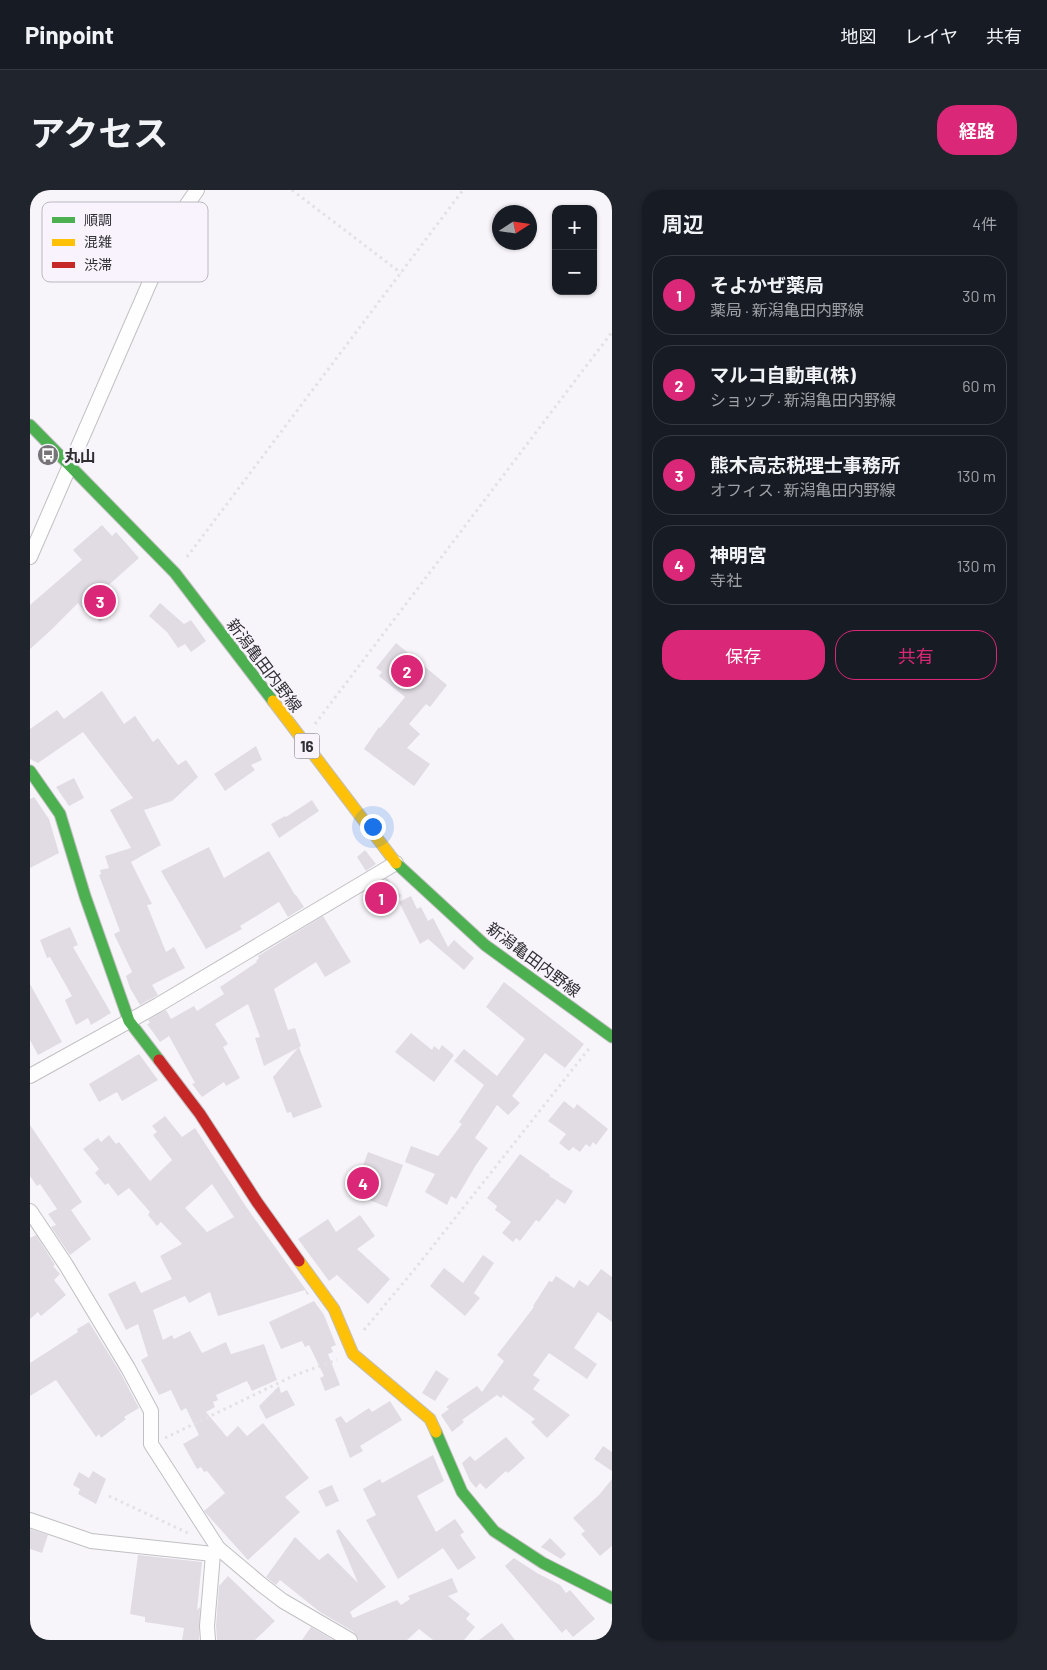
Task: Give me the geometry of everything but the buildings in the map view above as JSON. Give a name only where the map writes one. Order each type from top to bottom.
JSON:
[{"type":"street","points":[[189,202],[197,190]]},
{"type":"street","points":[[30,557],[150,282]]},
{"type":"street","name":"新潟亀田内野線","points":[[30,425],[175,573],[396,863],[485,945],[608,1034]]},
{"type":"street","points":[[30,771],[60,814],[85,896],[129,1021],[200,1114],[257,1202],[334,1309],[353,1354],[430,1419],[462,1492],[494,1531],[543,1563],[612,1598]]},
{"type":"street","points":[[30,1076],[129,1021],[396,863]]},
{"type":"street","points":[[608,1034],[612,1020]]},
{"type":"street","points":[[30,1211],[66,1264],[128,1368],[151,1411],[151,1444],[216,1551],[283,1601],[350,1640]]},
{"type":"street","points":[[30,1520],[91,1541],[216,1551]]},
{"type":"street","points":[[208,1640],[207,1626],[216,1551]]},
{"type":"path","points":[[292,190],[401,274]]},
{"type":"path","points":[[175,573],[463,190]]},
{"type":"path","points":[[303,741],[612,332]]},
{"type":"path","points":[[151,1444],[295,1375],[353,1354],[365,1327],[608,1034]]},
{"type":"path","points":[[109,1496],[193,1536]]},
{"type":"traffic: fast","points":[[30,425],[175,573],[273,701]]},
{"type":"traffic: fast","points":[[30,771],[60,814],[85,896],[129,1021],[159,1060]]},
{"type":"traffic: fast","points":[[396,863],[485,945],[612,1037]]},
{"type":"traffic: fast","points":[[436,1432],[462,1492],[494,1531],[543,1563],[612,1598]]},
{"type":"traffic: slow","points":[[273,701],[396,863]]},
{"type":"traffic: slow","points":[[299,1261],[334,1309],[353,1354],[430,1419],[436,1432]]},
{"type":"traffic: jam","points":[[159,1060],[200,1114],[257,1202],[299,1261]]},
{"type":"place","name":"丸山","points":[[48,455]]},
{"type":"place","name":"熊木高志税理士事務所","points":[[100,601]]},
{"type":"place","name":"マルコ自動車(株)","points":[[407,671]]},
{"type":"place","name":"そよかぜ薬局","points":[[381,898]]},
{"type":"place","name":"神明宮","points":[[363,1183]]}]
